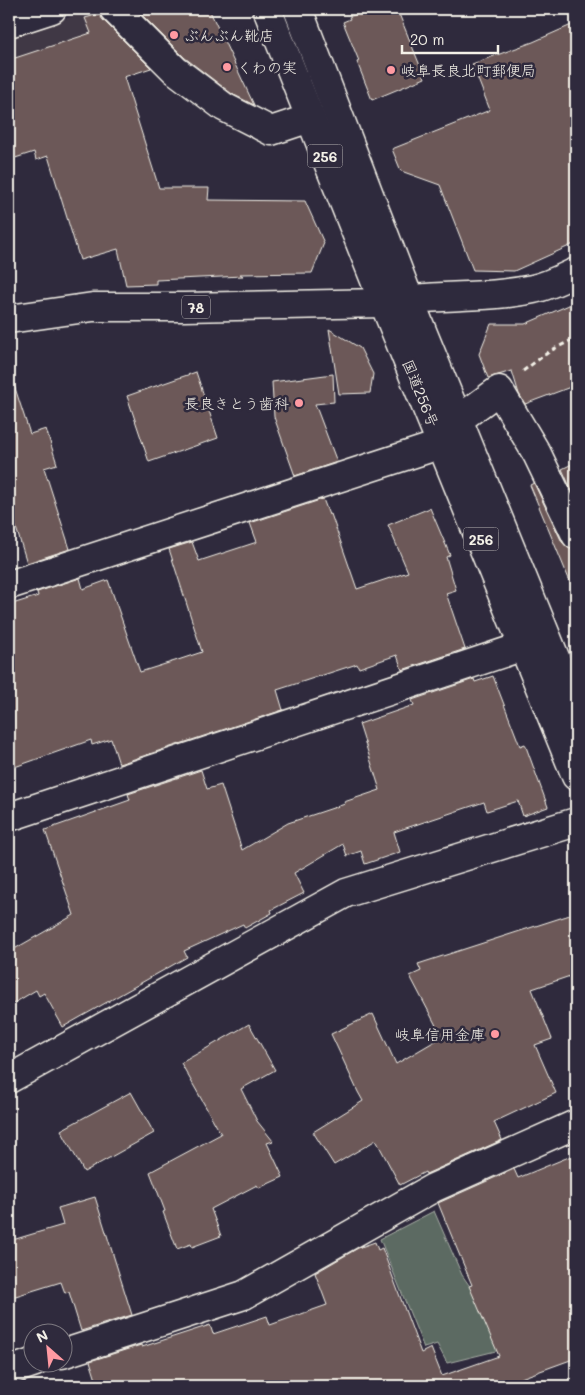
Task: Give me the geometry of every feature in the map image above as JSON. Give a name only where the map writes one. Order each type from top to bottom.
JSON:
[{"type":"main road","points":[[9,23],[52,9]]},
{"type":"main road","points":[[114,9],[175,70],[224,107],[271,131],[310,118]]},
{"type":"main road","name":"国道256号","points":[[267,9],[310,118],[396,301]]},
{"type":"main road","name":"国道256号","points":[[298,9],[396,301],[446,431],[524,646],[576,776]]},
{"type":"main road","points":[[396,301],[505,294],[535,289],[576,272]]},
{"type":"main road","name":"78","points":[[9,319],[93,307],[184,307],[396,301]]},
{"type":"main road","points":[[9,585],[446,431],[499,390],[537,454],[576,535]]},
{"type":"main road","name":"国道256号","points":[[446,431],[576,709]]},
{"type":"main road","points":[[9,817],[524,646]]},
{"type":"main road","points":[[9,1079],[346,893],[576,822]]},
{"type":"main road","points":[[72,1351],[244,1295],[433,1188],[576,1124]]},
{"type":"main road","points":[[9,1371],[22,1366]]},
{"type":"path","points":[[499,390],[550,351],[576,338]]},
{"type":"shaded area","points":[[100,9],[148,54],[20,96],[9,61],[9,37]]},
{"type":"green space","points":[[434,1211],[462,1275],[512,1347],[447,1363],[437,1344],[424,1348],[380,1239]]},
{"type":"building","points":[[136,9],[209,9],[254,105],[232,94],[185,58]]},
{"type":"building","points":[[368,9],[397,9],[425,78],[372,100],[343,22],[350,19],[349,17]]},
{"type":"building","points":[[99,14],[151,68],[124,77],[159,188],[209,188],[208,200],[305,201],[324,243],[312,273],[240,274],[243,276],[156,280],[156,284],[126,285],[118,249],[80,260],[48,156],[36,160],[34,152],[9,160],[9,60],[91,33],[85,18]]},
{"type":"building","points":[[576,23],[576,243],[514,271],[473,270],[440,185],[401,171],[392,149],[490,110],[472,64],[533,42]]},
{"type":"building","points":[[576,302],[576,385],[525,404],[519,394],[512,371],[488,378],[479,354],[491,324],[525,324]]},
{"type":"building","points":[[329,329],[360,348],[373,374],[370,393],[339,394]]},
{"type":"building","points":[[196,372],[218,438],[149,462],[127,396]]},
{"type":"building","name":"長良きとう歯科","points":[[333,374],[334,402],[315,404],[337,462],[295,476],[274,417],[272,382]]},
{"type":"building","points":[[14,385],[30,434],[46,429],[57,464],[44,468],[70,549],[27,563],[9,505],[9,386]]},
{"type":"building","points":[[576,462],[576,500],[562,469]]},
{"type":"building","points":[[534,483],[562,542],[568,548],[576,550],[576,596],[530,485]]},
{"type":"building","points":[[323,499],[329,515],[331,514],[357,589],[408,572],[388,525],[430,508],[450,555],[446,557],[456,590],[446,593],[465,649],[402,670],[397,655],[359,668],[357,664],[277,690],[283,710],[119,764],[111,739],[92,745],[91,740],[9,769],[9,605],[38,596],[37,592],[80,578],[83,589],[108,580],[140,672],[202,652],[169,549],[192,542],[199,561],[257,542],[250,523]]},
{"type":"building","points":[[493,676],[520,746],[525,744],[548,807],[523,816],[518,801],[487,811],[484,802],[394,832],[400,852],[365,864],[361,851],[347,856],[343,844],[294,873],[304,893],[271,910],[272,913],[245,928],[243,924],[184,951],[187,957],[63,1027],[44,993],[39,996],[36,990],[9,1006],[9,952],[74,915],[45,830],[130,800],[128,794],[201,770],[207,789],[221,785],[242,850],[288,823],[380,790],[359,724],[414,705],[412,700],[474,679],[475,682]]},
{"type":"building","points":[[576,913],[576,974],[532,989],[552,1039],[535,1045],[556,1093],[494,1122],[502,1140],[426,1174],[425,1172],[400,1185],[376,1140],[334,1165],[313,1132],[363,1101],[331,1034],[373,1014],[396,1064],[442,1037],[410,976],[421,971],[418,964]]},
{"type":"building","points":[[249,1024],[275,1070],[241,1089],[257,1121],[273,1141],[267,1143],[283,1177],[259,1188],[257,1185],[211,1209],[221,1236],[192,1247],[191,1244],[177,1249],[150,1172],[221,1134],[181,1063]]},
{"type":"building","points":[[131,1092],[154,1133],[84,1172],[61,1130]]},
{"type":"building","points":[[576,1154],[576,1358],[499,1386],[98,1386],[90,1361],[141,1345],[142,1347],[210,1325],[213,1334],[267,1316],[270,1325],[327,1305],[315,1273],[358,1248],[375,1242],[378,1250],[382,1248],[421,1353],[431,1348],[442,1376],[499,1356],[469,1286],[472,1285],[438,1203],[514,1169],[518,1178]]},
{"type":"building","points":[[95,1197],[132,1315],[81,1331],[69,1292],[65,1293],[61,1282],[9,1298],[9,1241],[63,1225],[58,1208]]},
{"type":"place","name":"ぶんぶん靴店","points":[[174,35]]},
{"type":"place","name":"くわの実","points":[[227,67]]},
{"type":"place","name":"岐阜長良北町郵便局","points":[[391,70]]},
{"type":"place","name":"長良きとう歯科","points":[[299,403]]},
{"type":"place","name":"岐阜信用金庫","points":[[495,1034]]}]
